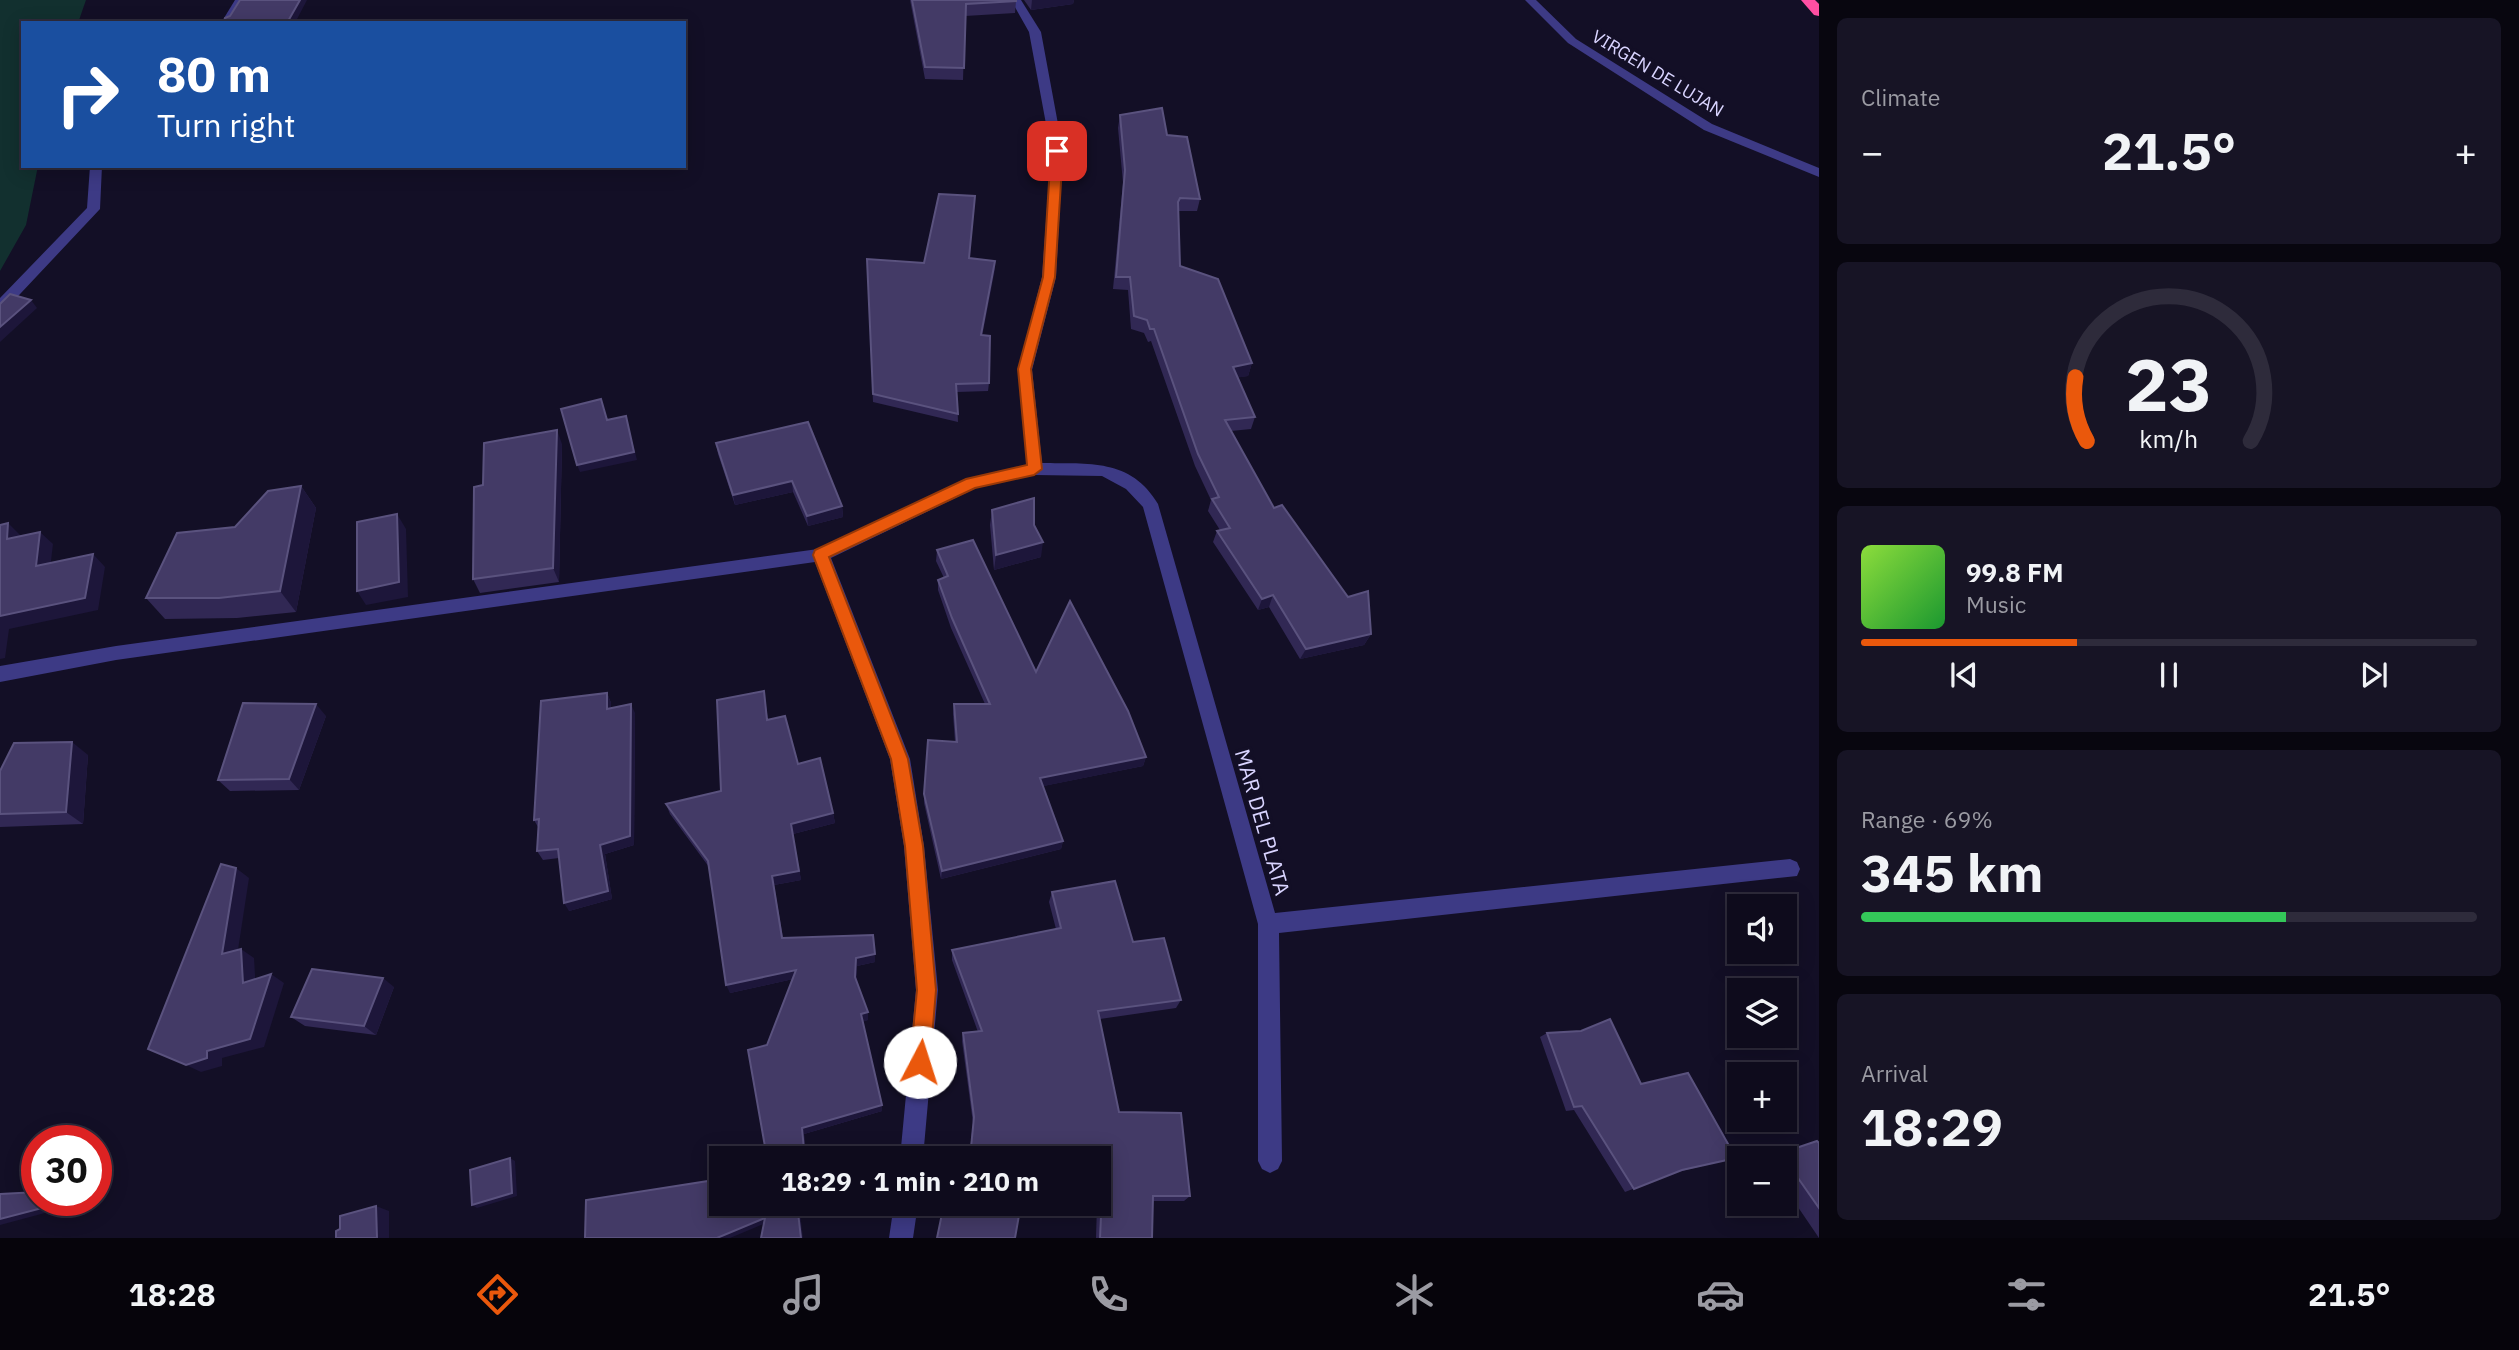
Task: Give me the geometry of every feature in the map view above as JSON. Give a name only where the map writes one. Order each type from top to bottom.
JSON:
[{"type":"highway","points":[[1808,0],[1819,12]]},
{"type":"street","points":[[227,21],[240,0]]},
{"type":"street","points":[[0,674],[143,649],[821,555],[972,483],[1034,469],[1025,369],[1049,277],[1057,151],[1035,32],[1016,0]]},
{"type":"street","name":"VIRGEN DE LUJAN","points":[[1530,0],[1572,41],[1708,127],[1819,173]]},
{"type":"street","points":[[0,307],[93,209],[96,168]]},
{"type":"street","name":"MAR DEL PLATA","points":[[1034,469],[1105,470],[1132,485],[1150,504],[1268,924],[1270,1161]]},
{"type":"street","points":[[821,555],[900,759],[914,846],[927,990],[912,1146]]},
{"type":"street","points":[[1268,924],[1790,869]]},
{"type":"street","points":[[901,1238],[904,1216]]},
{"type":"green space","points":[[0,0],[86,0],[79,21],[21,21],[21,168],[38,168],[26,225],[0,271]]},
{"type":"building","points":[[240,0],[300,0],[288,21],[224,21]]},
{"type":"building","points":[[912,0],[1016,1],[966,4],[964,68],[925,67]]},
{"type":"building","points":[[1162,108],[1167,135],[1187,137],[1200,199],[1180,198],[1178,202],[1180,266],[1218,279],[1252,363],[1233,367],[1255,417],[1225,420],[1274,508],[1282,505],[1348,597],[1368,591],[1371,634],[1306,649],[1273,595],[1262,599],[1217,531],[1230,528],[1212,499],[1219,497],[1198,454],[1154,329],[1150,329],[1147,320],[1134,316],[1130,277],[1116,277],[1125,170],[1120,115]]},
{"type":"building","points":[[939,194],[975,196],[969,258],[995,261],[981,335],[990,336],[989,383],[956,384],[958,414],[873,394],[867,259],[924,263]]},
{"type":"building","points":[[10,294],[31,300],[0,327],[0,304]]},
{"type":"building","points":[[601,399],[607,420],[626,416],[634,452],[577,465],[561,409]]},
{"type":"building","points":[[808,422],[842,506],[807,516],[792,481],[733,495],[716,443]]},
{"type":"building","points":[[557,430],[553,568],[473,579],[474,487],[483,485],[484,443]]},
{"type":"building","points":[[301,486],[280,591],[219,598],[146,598],[177,533],[235,527],[268,491]]},
{"type":"building","points":[[1034,498],[1034,525],[1043,542],[996,555],[992,510]]},
{"type":"building","points":[[397,514],[399,582],[357,591],[357,522]]},
{"type":"building","points":[[8,523],[7,539],[40,532],[36,566],[93,554],[85,598],[0,616],[0,525]]},
{"type":"building","points":[[973,540],[1036,672],[1070,601],[1128,711],[1146,757],[1040,778],[1063,841],[942,871],[924,794],[928,740],[957,742],[954,704],[990,704],[938,580],[948,576],[937,550]]},
{"type":"building","points":[[764,691],[767,720],[785,716],[798,764],[820,758],[833,813],[791,824],[799,871],[772,876],[782,938],[873,935],[875,954],[856,958],[855,977],[868,1012],[861,1014],[882,1105],[802,1128],[804,1146],[765,1146],[748,1050],[767,1045],[796,970],[726,985],[708,861],[666,804],[721,791],[717,700]]},
{"type":"building","points":[[607,693],[607,709],[631,704],[630,836],[600,845],[608,891],[564,903],[558,849],[537,851],[539,819],[534,820],[541,701]]},
{"type":"building","points":[[243,703],[316,704],[289,779],[218,780]]},
{"type":"building","points":[[72,742],[66,812],[0,814],[0,771],[14,743]]},
{"type":"building","points":[[221,864],[236,868],[222,954],[241,949],[243,983],[271,974],[250,1039],[207,1051],[207,1058],[186,1065],[148,1049]]},
{"type":"building","points":[[1115,881],[1133,942],[1164,938],[1181,1000],[1098,1011],[1119,1112],[1181,1113],[1190,1196],[1153,1196],[1152,1238],[1100,1238],[1101,1216],[1111,1216],[1111,1146],[971,1146],[974,1117],[963,1033],[982,1031],[952,950],[1061,928],[1052,892]]},
{"type":"building","points":[[312,969],[383,978],[364,1026],[291,1017]]},
{"type":"building","points":[[1610,1019],[1641,1084],[1688,1073],[1729,1146],[1727,1146],[1727,1160],[1682,1170],[1634,1189],[1582,1106],[1574,1107],[1547,1033],[1581,1031]]},
{"type":"building","points":[[1817,1141],[1819,1143],[1819,1208],[1797,1176],[1797,1148]]},
{"type":"building","points":[[510,1158],[512,1193],[472,1205],[470,1170]]},
{"type":"building","points":[[709,1181],[709,1216],[798,1216],[801,1238],[761,1238],[765,1218],[717,1238],[585,1238],[586,1200]]},
{"type":"building","points":[[21,1193],[21,1214],[0,1219],[0,1194]]},
{"type":"building","points":[[376,1206],[377,1238],[336,1238],[336,1231],[340,1229],[340,1216]]},
{"type":"building","points":[[942,1216],[1019,1216],[1015,1238],[937,1238]]},
{"type":"route","points":[[920,1062],[927,990],[914,846],[900,759],[821,555],[972,483],[1034,469],[1025,369],[1049,277],[1057,151]]}]
